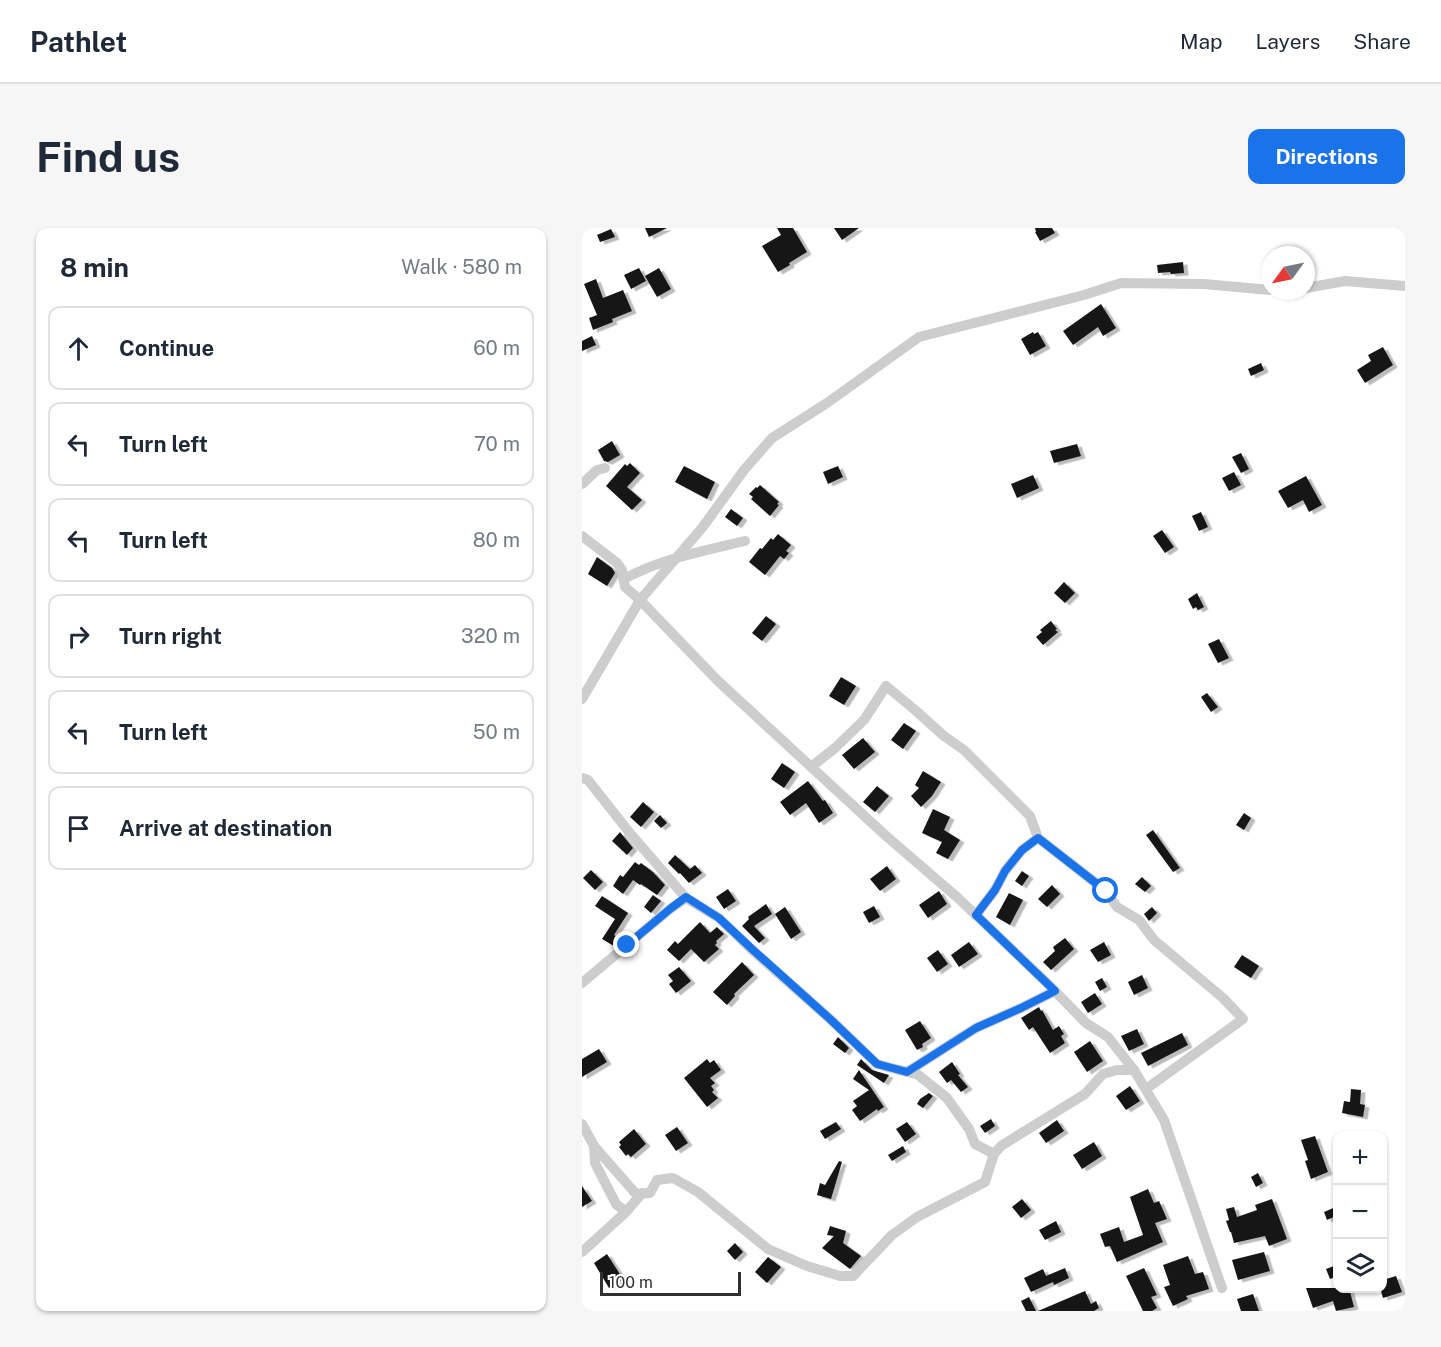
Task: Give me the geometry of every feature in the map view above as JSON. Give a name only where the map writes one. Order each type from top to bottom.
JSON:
[{"type":"street","points":[[1315,286],[1345,281],[1405,286]]},
{"type":"street","points":[[582,699],[640,600],[702,528],[744,470],[772,438],[919,337],[1084,295],[1121,283],[1204,284],[1261,289]]},
{"type":"street","points":[[582,484],[597,470],[605,468]]},
{"type":"street","points":[[582,536],[616,563],[622,570],[625,587],[718,681],[885,835],[976,915],[1086,1023],[1108,1036],[1134,1070],[1164,1120],[1222,1288]]},
{"type":"street","points":[[623,579],[675,558],[745,541]]},
{"type":"street","points":[[812,767],[864,720],[886,686],[944,736],[964,750],[1030,816],[1038,838],[1106,891],[1117,908],[1139,920],[1154,940],[1223,998],[1243,1019],[1146,1089]]},
{"type":"street","points":[[582,778],[588,780],[629,832],[686,897],[719,918],[877,1064],[917,1074],[947,1098],[969,1129],[975,1144],[994,1154]]},
{"type":"street","points":[[976,915],[995,890],[1005,871],[1022,850],[1038,838]]},
{"type":"street","points":[[582,983],[686,897]]},
{"type":"street","points":[[907,1072],[976,1028],[1055,991]]},
{"type":"street","points":[[582,1124],[594,1146],[636,1194],[650,1193],[657,1180],[673,1178],[699,1192],[768,1249],[807,1266],[840,1276],[853,1276],[892,1235],[917,1217],[985,1182],[994,1154],[1001,1146],[1085,1094],[1103,1074],[1118,1070],[1134,1070]]},
{"type":"street","points":[[594,1146],[595,1163],[616,1203],[627,1212]]},
{"type":"street","points":[[582,1252],[627,1212],[642,1193]]},
{"type":"building","points":[[645,228],[667,228],[649,237]]},
{"type":"building","points":[[777,228],[793,228],[807,252],[778,272],[762,246],[781,235]]},
{"type":"building","points":[[834,228],[859,228],[842,240]]},
{"type":"building","points":[[1035,228],[1052,228],[1055,233],[1040,241]]},
{"type":"building","points":[[611,229],[615,237],[600,242],[597,235]]},
{"type":"building","points":[[1183,262],[1184,273],[1158,273],[1157,265]]},
{"type":"building","points":[[639,268],[646,281],[631,289],[624,275]]},
{"type":"building","points":[[659,268],[671,289],[657,297],[645,276]]},
{"type":"building","points":[[596,279],[603,298],[623,290],[632,311],[593,330],[589,318],[597,315],[584,284]]},
{"type":"building","points":[[1101,304],[1116,328],[1103,336],[1098,327],[1073,345],[1063,331]]},
{"type":"building","points":[[1033,332],[1034,334],[1038,332],[1046,346],[1030,355],[1021,339]]},
{"type":"building","points":[[592,336],[596,345],[582,351],[582,341]]},
{"type":"building","points":[[1383,347],[1393,365],[1365,383],[1357,370],[1371,361],[1368,355]]},
{"type":"building","points":[[1261,363],[1264,370],[1251,376],[1248,369]]},
{"type":"building","points":[[612,441],[620,455],[608,462],[604,461],[598,450]]},
{"type":"building","points":[[1077,444],[1081,456],[1054,463],[1050,451]]},
{"type":"building","points":[[1241,453],[1249,469],[1241,473],[1232,457]]},
{"type":"building","points":[[630,463],[640,473],[627,487],[642,500],[632,510],[606,486],[625,464],[627,466]]},
{"type":"building","points":[[684,466],[715,482],[707,499],[675,482]]},
{"type":"building","points":[[838,466],[843,477],[828,484],[823,472]]},
{"type":"building","points":[[1234,472],[1241,485],[1229,491],[1222,478]]},
{"type":"building","points":[[1033,475],[1039,488],[1017,498],[1011,484]]},
{"type":"building","points":[[1306,476],[1322,505],[1309,512],[1303,500],[1288,508],[1278,491]]},
{"type":"building","points":[[760,485],[779,502],[770,516],[751,499],[753,497],[749,494]]},
{"type":"building","points":[[731,509],[743,518],[737,526],[725,517]]},
{"type":"building","points":[[1201,512],[1208,527],[1199,531],[1192,516]]},
{"type":"building","points":[[1162,530],[1174,547],[1165,553],[1153,536]]},
{"type":"building","points":[[778,534],[791,545],[786,551],[789,553],[784,559],[780,556],[765,575],[749,562],[760,548],[762,549],[771,538],[773,540]]},
{"type":"building","points":[[597,557],[615,573],[607,586],[588,574]]},
{"type":"building","points":[[1064,582],[1075,593],[1065,603],[1054,593]]},
{"type":"building","points":[[1197,593],[1204,607],[1198,610],[1196,607],[1193,609],[1188,599]]},
{"type":"building","points":[[766,616],[776,624],[762,641],[752,633]]},
{"type":"building","points":[[1051,621],[1058,632],[1043,645],[1036,637],[1042,632],[1040,630]]},
{"type":"building","points":[[1219,639],[1229,658],[1218,663],[1208,644]]},
{"type":"building","points":[[841,677],[856,686],[844,705],[829,696]]},
{"type":"building","points":[[1207,693],[1218,707],[1211,712],[1201,697]]},
{"type":"building","points":[[904,723],[916,731],[903,749],[891,740]]},
{"type":"building","points":[[863,738],[875,752],[854,769],[842,755]]},
{"type":"building","points":[[782,763],[795,772],[784,788],[771,779]]},
{"type":"building","points":[[923,771],[941,782],[921,807],[911,796],[919,788],[915,785]]},
{"type":"building","points":[[808,781],[833,813],[819,823],[806,803],[790,815],[780,802]]},
{"type":"building","points":[[877,786],[889,796],[875,812],[863,802]]},
{"type":"building","points":[[643,802],[654,812],[641,827],[630,817]]},
{"type":"building","points":[[933,809],[950,817],[944,830],[960,840],[948,859],[936,853],[942,842],[922,833]]},
{"type":"building","points":[[1244,813],[1251,818],[1244,830],[1236,825]]},
{"type":"building","points":[[660,815],[667,823],[661,828],[654,821]]},
{"type":"building","points":[[1153,830],[1180,868],[1173,872],[1146,835]]},
{"type":"building","points":[[620,832],[633,848],[627,855],[612,841]]},
{"type":"building","points":[[675,855],[690,869],[695,865],[702,873],[689,883],[668,863]]},
{"type":"building","points":[[635,862],[639,865],[641,863],[653,872],[665,885],[657,895],[633,880],[623,894],[613,886],[620,875],[623,877]]},
{"type":"building","points":[[887,866],[896,879],[880,891],[870,879]]},
{"type":"building","points":[[591,870],[603,882],[595,890],[583,878]]},
{"type":"building","points":[[1022,871],[1029,876],[1022,886],[1015,881]]},
{"type":"building","points":[[1142,877],[1151,886],[1145,892],[1135,884]]},
{"type":"building","points":[[1052,885],[1060,894],[1047,907],[1038,899]]},
{"type":"building","points":[[728,889],[736,901],[724,909],[716,897]]},
{"type":"building","points":[[939,891],[947,904],[928,918],[919,905]]},
{"type":"building","points":[[1009,893],[1023,900],[1010,925],[996,917]]},
{"type":"building","points":[[653,895],[661,901],[651,913],[644,907]]},
{"type":"building","points":[[602,896],[628,913],[614,935],[620,939],[614,946],[602,939],[615,919],[595,906]]},
{"type":"building","points":[[766,904],[772,914],[754,926],[765,938],[759,943],[742,926],[749,919],[748,917]]},
{"type":"building","points":[[874,906],[880,917],[869,923],[863,912]]},
{"type":"building","points":[[785,907],[801,932],[791,939],[775,914]]},
{"type":"building","points":[[1152,907],[1157,913],[1149,921],[1144,914]]},
{"type":"building","points":[[700,922],[710,933],[717,927],[724,934],[716,941],[715,945],[719,949],[704,962],[691,949],[679,961],[667,950],[675,941],[678,944]]},
{"type":"building","points":[[1065,938],[1074,949],[1051,970],[1043,962],[1055,951],[1053,947]]},
{"type":"building","points":[[969,942],[978,954],[959,967],[951,955]]},
{"type":"building","points":[[1104,942],[1111,955],[1098,962],[1090,950]]},
{"type":"building","points":[[938,950],[948,964],[937,972],[927,958]]},
{"type":"building","points":[[1242,955],[1259,966],[1251,978],[1234,967]]},
{"type":"building","points":[[742,962],[754,975],[734,994],[735,996],[727,1005],[713,992]]},
{"type":"building","points":[[679,967],[691,981],[676,993],[669,984],[673,981],[668,975]]},
{"type":"building","points":[[1142,975],[1148,988],[1134,995],[1128,982]]},
{"type":"building","points":[[1102,978],[1107,987],[1100,991],[1095,982]]},
{"type":"building","points":[[1095,993],[1102,1004],[1088,1013],[1081,1002]]},
{"type":"building","points":[[1039,1007],[1053,1030],[1059,1026],[1064,1034],[1061,1036],[1065,1043],[1050,1053],[1033,1027],[1029,1030],[1021,1018]]},
{"type":"building","points":[[920,1021],[931,1038],[917,1050],[905,1030]]},
{"type":"building","points":[[1137,1029],[1144,1044],[1129,1051],[1121,1036]]},
{"type":"building","points":[[1182,1033],[1188,1045],[1148,1066],[1141,1053]]},
{"type":"building","points":[[838,1037],[849,1048],[845,1053],[833,1044]]},
{"type":"building","points":[[1090,1041],[1103,1061],[1087,1072],[1074,1052]]},
{"type":"building","points":[[599,1049],[607,1062],[582,1077],[582,1059]]},
{"type":"building","points":[[707,1059],[710,1063],[714,1060],[721,1070],[710,1078],[715,1083],[711,1086],[714,1090],[712,1092],[718,1098],[707,1107],[684,1078]]},
{"type":"building","points":[[861,1059],[872,1070],[889,1075],[884,1083],[857,1065]]},
{"type":"building","points":[[952,1062],[960,1074],[958,1075],[968,1087],[961,1092],[951,1080],[947,1083],[939,1072]]},
{"type":"building","points":[[859,1070],[884,1107],[860,1121],[852,1110],[857,1106],[853,1101],[869,1090],[853,1079]]},
{"type":"building","points":[[1130,1086],[1140,1101],[1126,1110],[1116,1096]]},
{"type":"building","points":[[1351,1089],[1361,1090],[1360,1104],[1365,1105],[1363,1117],[1342,1113],[1344,1101],[1350,1102]]},
{"type":"building","points":[[929,1093],[933,1096],[923,1108],[917,1104],[920,1099]]},
{"type":"building","points":[[991,1119],[995,1126],[985,1133],[980,1126]]},
{"type":"building","points":[[1057,1120],[1064,1131],[1046,1143],[1039,1133]]},
{"type":"building","points":[[836,1122],[841,1129],[825,1139],[820,1131]]},
{"type":"building","points":[[907,1122],[916,1134],[905,1142],[896,1129]]},
{"type":"building","points":[[677,1127],[688,1143],[676,1151],[665,1135]]},
{"type":"building","points":[[634,1129],[646,1144],[631,1157],[628,1154],[626,1156],[619,1147],[621,1145],[619,1142]]},
{"type":"building","points":[[1315,1136],[1328,1172],[1311,1179],[1305,1161],[1308,1160],[1301,1140]]},
{"type":"building","points":[[1094,1142],[1102,1156],[1082,1169],[1073,1155]]},
{"type":"building","points":[[903,1146],[906,1152],[892,1161],[888,1155]]},
{"type":"building","points":[[839,1161],[842,1162],[831,1199],[817,1195],[820,1183],[825,1185]]},
{"type":"building","points":[[1258,1173],[1263,1183],[1256,1187],[1251,1177]]},
{"type":"building","points":[[582,1186],[592,1201],[582,1207]]},
{"type":"building","points":[[1148,1189],[1154,1203],[1159,1201],[1167,1219],[1155,1223],[1163,1242],[1117,1262],[1110,1246],[1105,1247],[1100,1234],[1119,1227],[1124,1242],[1143,1235],[1130,1197]]},
{"type":"building","points":[[1022,1199],[1031,1210],[1021,1218],[1012,1207]]},
{"type":"building","points":[[1272,1199],[1287,1239],[1269,1246],[1265,1236],[1234,1243],[1226,1221],[1229,1220],[1226,1209],[1234,1207],[1237,1217],[1257,1210],[1255,1205]]},
{"type":"building","points":[[1333,1208],[1333,1217],[1327,1220],[1324,1212]]},
{"type":"building","points":[[1056,1221],[1061,1232],[1045,1240],[1039,1230]]},
{"type":"building","points":[[830,1226],[846,1231],[843,1243],[861,1256],[850,1269],[822,1248],[834,1236],[827,1235]]},
{"type":"building","points":[[735,1243],[743,1252],[735,1260],[727,1251]]},
{"type":"building","points":[[1264,1252],[1270,1271],[1238,1280],[1232,1260]]},
{"type":"building","points":[[607,1254],[623,1279],[609,1288],[594,1263]]},
{"type":"building","points":[[1188,1256],[1195,1274],[1203,1272],[1209,1289],[1186,1296],[1188,1299],[1173,1306],[1164,1287],[1170,1285],[1163,1265]]},
{"type":"building","points":[[768,1257],[781,1267],[767,1283],[755,1272]]},
{"type":"building","points":[[1333,1266],[1333,1278],[1330,1279],[1326,1269]]},
{"type":"building","points":[[1065,1268],[1069,1278],[1031,1292],[1024,1278],[1043,1269],[1046,1276]]},
{"type":"building","points":[[1144,1268],[1157,1295],[1151,1297],[1157,1308],[1152,1311],[1143,1311],[1126,1276]]},
{"type":"building","points":[[1396,1276],[1402,1292],[1383,1298],[1382,1293],[1387,1293],[1387,1279]]},
{"type":"building","points":[[1306,1288],[1333,1288],[1333,1293],[1350,1293],[1354,1307],[1336,1311],[1333,1301],[1313,1308]]},
{"type":"building","points":[[1085,1291],[1091,1304],[1096,1301],[1099,1308],[1094,1311],[1038,1311]]},
{"type":"building","points":[[1253,1294],[1259,1311],[1241,1311],[1237,1299]]},
{"type":"building","points":[[1029,1297],[1036,1311],[1026,1311],[1021,1301]]},
{"type":"route","points":[[627,945],[686,897],[719,918],[877,1064],[907,1072],[976,1028],[1055,991],[976,915],[1022,850],[1038,838],[1106,891]]}]
